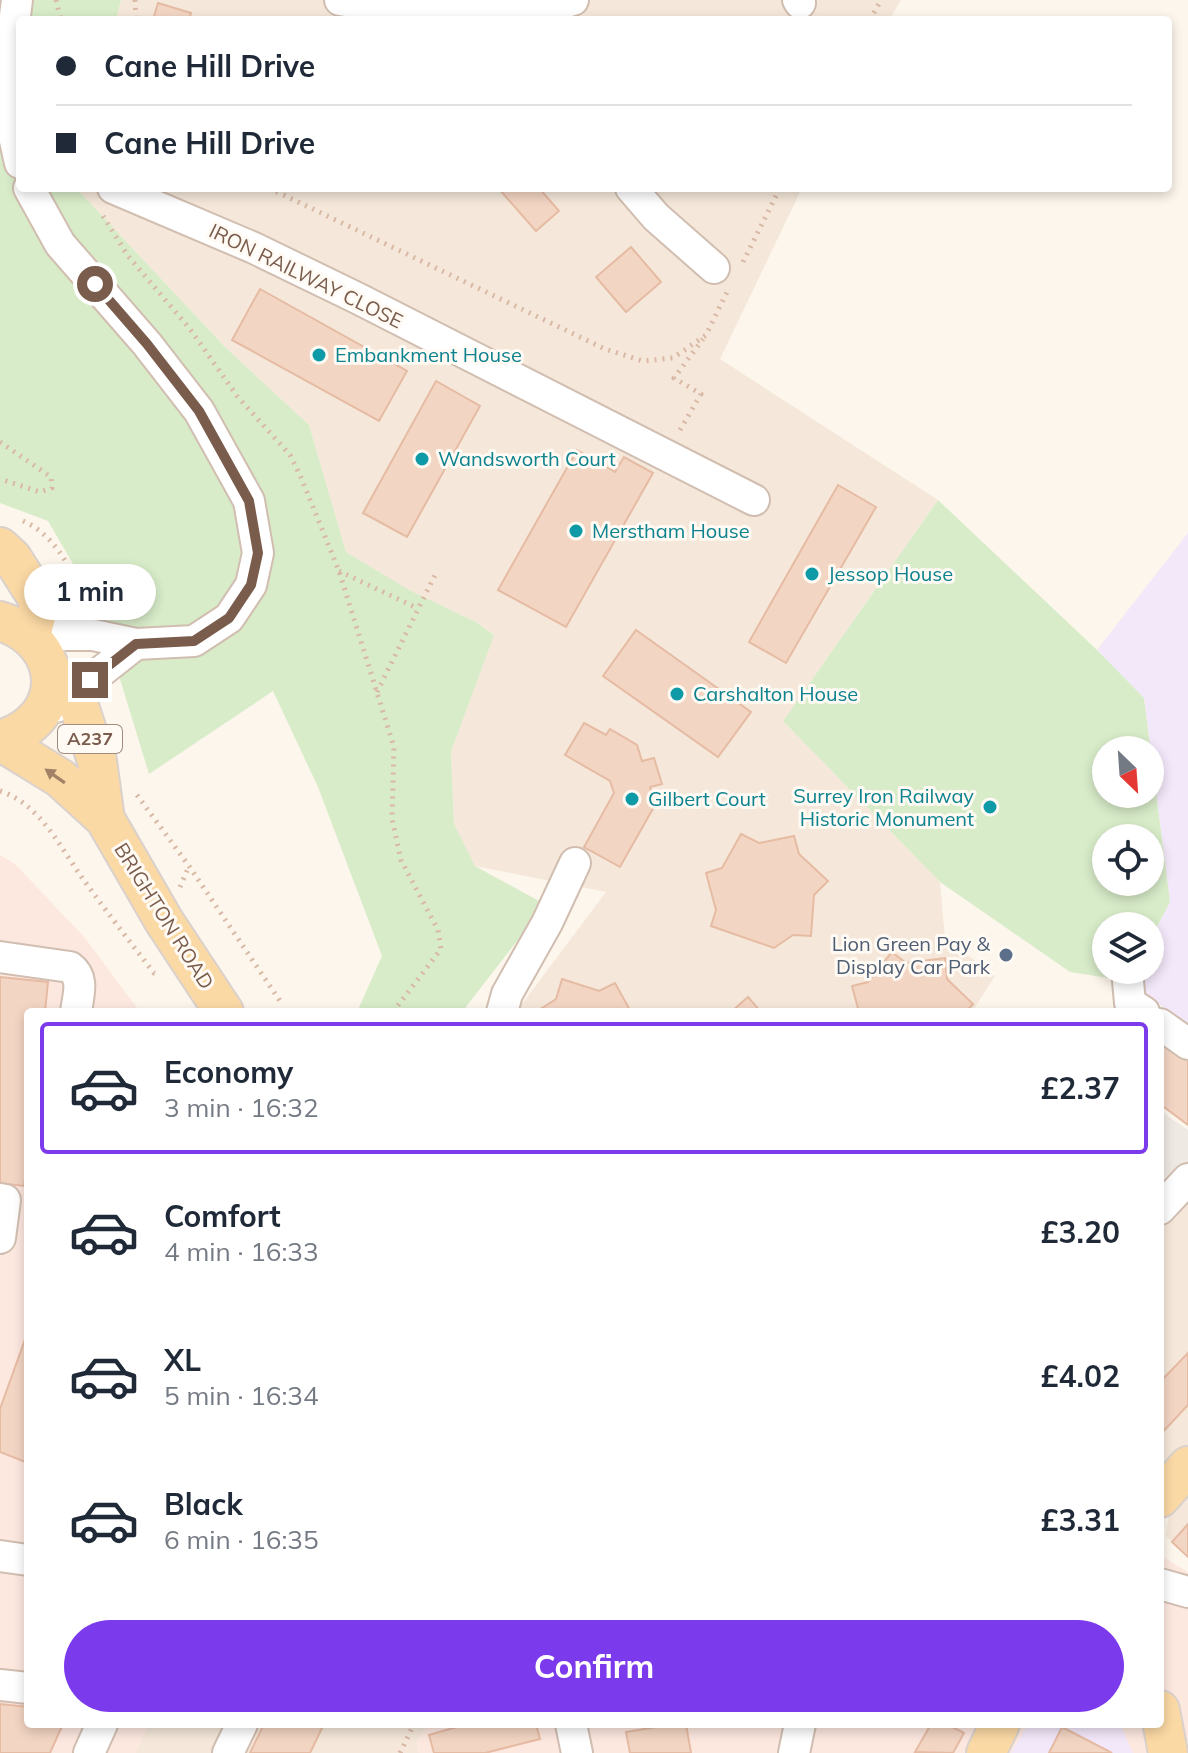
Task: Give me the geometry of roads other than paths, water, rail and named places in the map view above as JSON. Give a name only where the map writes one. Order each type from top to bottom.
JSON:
[{"type":"main road","points":[[0,547],[12,558],[40,602],[16,628]]},
{"type":"main road","name":"BRIGHTON ROAD","points":[[16,628],[62,682],[97,761],[105,819]]},
{"type":"main road","points":[[0,740],[18,735],[34,723],[45,707],[51,689],[62,682]]},
{"type":"main road","name":"BRIGHTON ROAD","points":[[0,740],[60,778],[105,819],[164,921],[221,1008]]},
{"type":"main road","points":[[986,1753],[998,1728]]},
{"type":"street","points":[[16,145],[5,96],[17,0]]},
{"type":"street","points":[[340,7],[400,9],[428,15],[531,11],[573,0]]},
{"type":"street","points":[[16,628],[93,635],[136,644],[194,641],[229,618],[251,585],[258,553],[249,501],[199,411],[147,344],[60,244],[31,192]]},
{"type":"street","points":[[634,192],[656,217],[729,273]]},
{"type":"street","name":"IRON RAILWAY CLOSE","points":[[108,202],[254,248],[754,500]]},
{"type":"street","points":[[62,682],[90,680],[136,644]]},
{"type":"street","points":[[503,1008],[507,994],[547,923],[575,863]]},
{"type":"street","points":[[0,957],[70,967],[80,979],[76,1008]]},
{"type":"street","points":[[1128,984],[1130,1003],[1138,1008]]},
{"type":"street","points":[[1164,1027],[1188,1044]]},
{"type":"street","points":[[1164,1205],[1188,1179]]},
{"type":"street","points":[[0,1238],[11,1200]]},
{"type":"street","points":[[0,1556],[24,1559]]},
{"type":"street","points":[[1164,1585],[1188,1592]]},
{"type":"street","points":[[0,1685],[24,1688]]},
{"type":"street","points":[[89,1753],[100,1728]]},
{"type":"street","points":[[228,1753],[240,1728]]},
{"type":"street","points":[[572,1728],[577,1753]]},
{"type":"street","points":[[794,1753],[799,1728]]},
{"type":"place","name":"Embankment House","points":[[319,355]]},
{"type":"place","name":"Wandsworth Court","points":[[422,459]]},
{"type":"place","name":"Merstham House","points":[[576,531]]},
{"type":"place","name":"Jessop House","points":[[812,574]]},
{"type":"place","name":"Carshalton House","points":[[677,694]]},
{"type":"place","name":"Gilbert Court","points":[[632,799]]},
{"type":"place","name":"Surrey Iron Railway Historic Monument","points":[[990,807]]},
{"type":"place","name":"Lion Green Pay & Display Car Park","points":[[1006,955]]}]
